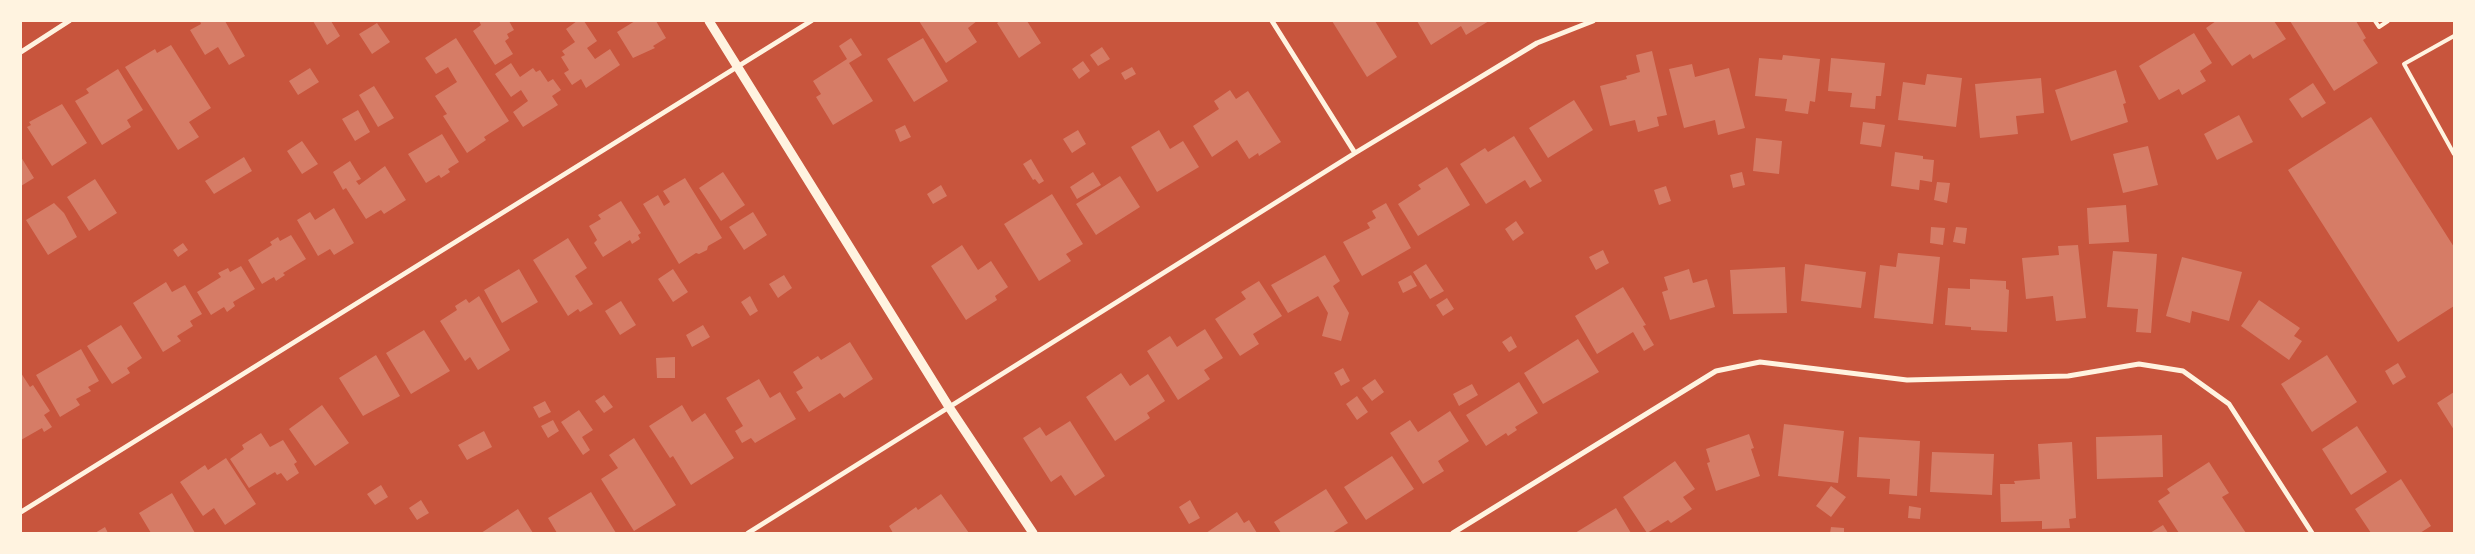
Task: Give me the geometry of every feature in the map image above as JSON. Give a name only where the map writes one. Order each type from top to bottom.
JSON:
[{"type":"street","points":[[21,52],[69,21]]},
{"type":"street","points":[[708,21],[949,407],[1032,533]]},
{"type":"street","points":[[21,512],[811,21]]},
{"type":"street","points":[[1272,21],[1354,153]]},
{"type":"street","points":[[748,533],[1354,153],[1537,42],[1592,21]]},
{"type":"street","points":[[1453,533],[1716,371],[1760,362],[1907,380],[2068,376],[2139,364],[2183,371],[2229,404],[2312,533]]},
{"type":"street","points":[[756,533],[765,522]]},
{"type":"lane","points":[[2375,21],[2379,27],[2388,21]]},
{"type":"lane","points":[[2454,36],[2404,64],[2454,154]]},
{"type":"building","points":[[200,21],[225,21],[245,56],[229,65],[218,47],[205,55],[190,30],[201,24]]},
{"type":"building","points":[[313,21],[331,21],[340,36],[327,45]]},
{"type":"building","points":[[479,21],[509,21],[514,30],[507,34],[509,38],[505,41],[513,54],[495,65],[473,31],[481,25]]},
{"type":"building","points":[[577,21],[584,21],[597,41],[587,48],[595,59],[610,49],[620,65],[586,88],[581,79],[572,85],[564,73],[569,70],[561,57],[565,55],[562,51],[575,42],[566,29]]},
{"type":"building","points":[[635,21],[656,21],[666,38],[653,46],[655,48],[633,58],[617,32]]},
{"type":"building","points":[[919,21],[977,21],[968,28],[977,42],[946,63]]},
{"type":"building","points":[[1000,21],[1027,21],[1041,43],[1019,58],[997,23]]},
{"type":"building","points":[[1332,21],[1375,21],[1397,57],[1367,77]]},
{"type":"building","points":[[1417,21],[1489,21],[1466,35],[1461,26],[1431,45]]},
{"type":"building","points":[[2216,21],[2274,21],[2286,39],[2253,59],[2250,54],[2232,66],[2206,28]]},
{"type":"building","points":[[2290,21],[2356,21],[2366,38],[2363,40],[2378,63],[2334,91]]},
{"type":"building","points":[[377,23],[390,42],[372,54],[359,34]]},
{"type":"building","points":[[2194,33],[2212,63],[2200,71],[2206,81],[2182,95],[2179,89],[2159,100],[2139,66]]},
{"type":"building","points":[[456,38],[509,121],[484,137],[486,140],[467,153],[443,116],[447,114],[435,96],[457,82],[448,67],[436,74],[425,58]]},
{"type":"building","points":[[851,38],[862,55],[849,63],[873,101],[833,125],[816,97],[821,94],[813,81],[847,59],[839,46]]},
{"type":"building","points":[[923,38],[948,81],[914,102],[887,59]]},
{"type":"building","points":[[171,45],[211,108],[189,122],[199,137],[178,150],[125,67],[155,49],[157,53]]},
{"type":"building","points":[[1102,47],[1110,59],[1098,66],[1090,55]]},
{"type":"building","points":[[1652,51],[1667,115],[1657,117],[1659,126],[1638,132],[1635,120],[1610,126],[1600,86],[1627,79],[1626,76],[1640,72],[1636,55]]},
{"type":"building","points":[[1783,55],[1820,59],[1815,102],[1810,101],[1808,114],[1785,111],[1787,99],[1755,96],[1759,58],[1782,60]]},
{"type":"building","points":[[1831,58],[1885,63],[1881,96],[1876,96],[1875,109],[1850,107],[1852,93],[1828,91]]},
{"type":"building","points":[[1083,61],[1090,71],[1079,79],[1072,69]]},
{"type":"building","points":[[511,63],[520,77],[533,68],[536,72],[540,70],[548,82],[553,79],[561,90],[552,96],[558,105],[523,127],[513,112],[528,101],[521,90],[511,97],[495,74]]},
{"type":"building","points":[[1692,64],[1695,77],[1729,68],[1745,128],[1718,135],[1715,120],[1684,128],[1669,69]]},
{"type":"building","points":[[1132,67],[1136,74],[1125,80],[1121,73]]},
{"type":"building","points":[[310,68],[319,82],[298,95],[289,81]]},
{"type":"building","points":[[118,69],[143,110],[127,120],[131,127],[102,145],[75,101],[89,93],[86,89]]},
{"type":"building","points":[[2116,70],[2126,103],[2123,104],[2128,122],[2071,141],[2055,90]]},
{"type":"building","points":[[1927,74],[1962,78],[1956,127],[1898,120],[1903,82],[1925,85]]},
{"type":"building","points":[[2041,78],[2044,113],[2016,116],[2018,134],[1980,138],[1975,84]]},
{"type":"building","points":[[2313,83],[2326,103],[2302,118],[2289,99]]},
{"type":"building","points":[[374,86],[394,118],[378,127],[359,95]]},
{"type":"building","points":[[1230,90],[1236,99],[1248,91],[1281,142],[1259,156],[1258,153],[1249,159],[1237,140],[1212,157],[1193,126],[1219,109],[1214,101]]},
{"type":"building","points":[[1574,100],[1593,130],[1548,158],[1529,128]]},
{"type":"building","points":[[62,104],[87,143],[52,166],[27,127],[31,125],[29,122]]},
{"type":"building","points":[[358,110],[370,132],[355,141],[342,119]]},
{"type":"building","points":[[2239,115],[2253,142],[2217,160],[2204,134]]},
{"type":"building","points":[[2371,117],[2454,247],[2454,306],[2398,342],[2288,170]]},
{"type":"building","points":[[1863,122],[1885,125],[1881,147],[1860,144]]},
{"type":"building","points":[[905,125],[911,137],[900,142],[895,130]]},
{"type":"building","points":[[1078,130],[1086,144],[1072,153],[1063,139]]},
{"type":"building","points":[[1159,130],[1170,149],[1183,141],[1199,167],[1157,192],[1131,147]]},
{"type":"building","points":[[442,134],[459,162],[448,169],[450,172],[441,178],[439,175],[426,183],[408,154]]},
{"type":"building","points":[[1514,136],[1542,181],[1530,188],[1525,180],[1486,204],[1460,164],[1485,148],[1488,152]]},
{"type":"building","points":[[1756,138],[1782,141],[1779,174],[1753,171]]},
{"type":"building","points":[[302,141],[318,164],[302,174],[287,151]]},
{"type":"building","points":[[2148,146],[2158,185],[2123,193],[2113,154]]},
{"type":"building","points":[[1895,152],[1923,156],[1923,159],[1934,160],[1932,182],[1920,180],[1919,190],[1891,186]]},
{"type":"building","points":[[21,157],[34,178],[21,186]]},
{"type":"building","points":[[244,157],[252,171],[214,194],[205,181]]},
{"type":"building","points":[[1031,159],[1044,181],[1039,184],[1035,179],[1033,180],[1023,164]]},
{"type":"building","points":[[350,161],[361,179],[356,181],[359,185],[385,166],[406,200],[384,214],[381,210],[366,219],[346,188],[343,190],[333,172]]},
{"type":"building","points":[[1447,167],[1470,205],[1418,236],[1398,204],[1421,189],[1418,185]]},
{"type":"building","points":[[723,172],[745,205],[721,221],[699,188]]},
{"type":"building","points":[[1093,172],[1101,185],[1077,199],[1070,187]]},
{"type":"building","points":[[1742,172],[1745,185],[1733,188],[1730,175]]},
{"type":"building","points":[[1120,176],[1140,207],[1096,235],[1076,204]]},
{"type":"building","points":[[685,178],[722,238],[708,246],[707,250],[699,254],[696,253],[679,264],[643,204],[658,195],[664,206],[670,202],[663,191]]},
{"type":"building","points":[[95,179],[117,213],[89,231],[67,197]]},
{"type":"building","points":[[1937,182],[1950,183],[1947,203],[1934,200]]},
{"type":"building","points":[[941,185],[947,196],[933,204],[927,194]]},
{"type":"building","points":[[1666,186],[1671,201],[1659,205],[1654,190]]},
{"type":"building","points":[[1052,194],[1083,244],[1066,254],[1071,261],[1039,281],[1004,224]]},
{"type":"building","points":[[621,201],[641,233],[638,235],[640,239],[632,244],[630,240],[603,257],[594,243],[597,240],[589,226],[601,219],[598,215]]},
{"type":"building","points":[[54,203],[64,213],[77,237],[48,255],[26,220]]},
{"type":"building","points":[[1386,203],[1411,248],[1362,276],[1343,242],[1370,228],[1367,223],[1376,218],[1372,211]]},
{"type":"building","points":[[2126,205],[2129,242],[2089,244],[2087,208]]},
{"type":"building","points":[[334,208],[354,243],[334,255],[330,249],[318,256],[297,220],[310,212],[315,220]]},
{"type":"building","points":[[753,212],[767,235],[744,250],[729,227]]},
{"type":"building","points":[[1516,221],[1524,233],[1513,241],[1505,229]]},
{"type":"building","points":[[1931,227],[1945,228],[1943,245],[1930,243]]},
{"type":"building","points":[[1956,227],[1967,228],[1965,244],[1953,242]]},
{"type":"building","points":[[291,235],[306,259],[283,273],[285,275],[276,281],[274,277],[262,284],[248,260],[272,245],[270,242],[278,237],[280,241]]},
{"type":"building","points":[[568,238],[587,268],[575,276],[593,304],[580,312],[578,309],[568,316],[533,260]]},
{"type":"building","points":[[183,243],[188,250],[178,257],[173,250]]},
{"type":"building","points":[[962,245],[978,270],[991,261],[1008,287],[995,296],[997,300],[966,320],[931,266]]},
{"type":"building","points":[[2078,245],[2086,318],[2056,321],[2053,296],[2026,299],[2022,258],[2059,255],[2058,246]]},
{"type":"building","points":[[1603,250],[1609,263],[1596,270],[1589,257]]},
{"type":"building","points":[[2113,251],[2157,254],[2151,333],[2136,332],[2138,309],[2107,307]]},
{"type":"building","points":[[1898,253],[1940,257],[1933,324],[1874,318],[1880,265],[1896,267]]},
{"type":"building","points":[[1325,255],[1340,281],[1333,286],[1349,313],[1341,341],[1322,336],[1328,313],[1318,296],[1288,313],[1271,285]]},
{"type":"building","points":[[2182,257],[2242,272],[2229,321],[2192,311],[2190,323],[2166,316]]},
{"type":"building","points":[[1426,264],[1444,291],[1430,299],[1413,272]]},
{"type":"building","points":[[1805,264],[1866,272],[1861,308],[1801,301]]},
{"type":"building","points":[[241,266],[255,289],[233,302],[235,306],[227,312],[224,307],[211,315],[197,292],[221,277],[218,273],[228,268],[230,272]]},
{"type":"building","points":[[1785,267],[1787,313],[1733,314],[1730,270]]},
{"type":"building","points":[[519,269],[538,302],[502,323],[484,290]]},
{"type":"building","points":[[673,269],[688,292],[673,302],[658,279]]},
{"type":"building","points":[[1689,269],[1693,283],[1707,279],[1715,307],[1670,320],[1662,292],[1668,290],[1664,277]]},
{"type":"building","points":[[784,275],[792,288],[778,298],[769,284]]},
{"type":"building","points":[[1411,275],[1417,286],[1403,293],[1398,282]]},
{"type":"building","points":[[1970,279],[2006,281],[2006,289],[2009,290],[2007,332],[1971,330],[1971,327],[1945,325],[1948,288],[1970,289]]},
{"type":"building","points":[[1259,281],[1282,316],[1253,334],[1259,344],[1240,356],[1215,319],[1246,299],[1241,292]]},
{"type":"building","points":[[166,282],[172,292],[185,285],[202,314],[190,321],[193,326],[177,336],[181,341],[163,352],[133,303]]},
{"type":"building","points":[[1623,287],[1646,325],[1643,326],[1654,345],[1644,351],[1633,332],[1597,354],[1575,316]]},
{"type":"building","points":[[479,296],[510,350],[478,370],[470,357],[465,361],[440,321],[457,310],[455,306],[466,299],[469,303]]},
{"type":"building","points":[[750,296],[758,311],[750,316],[741,302]]},
{"type":"building","points":[[1447,298],[1454,309],[1443,316],[1436,305]]},
{"type":"building","points":[[2259,300],[2300,328],[2294,336],[2302,341],[2289,360],[2241,326]]},
{"type":"building","points":[[621,301],[636,325],[620,335],[605,311]]},
{"type":"building","points":[[121,325],[142,358],[127,368],[130,373],[112,384],[87,346]]},
{"type":"building","points":[[703,325],[710,337],[692,347],[686,335]]},
{"type":"building","points":[[1205,329],[1223,358],[1204,370],[1210,379],[1178,400],[1147,351],[1170,336],[1177,347]]},
{"type":"building","points":[[424,330],[450,371],[411,394],[386,353]]},
{"type":"building","points":[[1511,336],[1517,347],[1509,352],[1502,342]]},
{"type":"building","points":[[1578,339],[1599,372],[1543,404],[1524,373]]},
{"type":"building","points":[[850,342],[873,379],[844,398],[840,393],[809,412],[796,392],[803,388],[793,372],[818,356],[821,360]]},
{"type":"building","points":[[81,349],[99,381],[88,387],[91,391],[76,399],[80,405],[60,417],[36,375]]},
{"type":"building","points":[[376,355],[400,396],[363,416],[339,378]]},
{"type":"building","points":[[2327,355],[2357,402],[2312,432],[2281,384]]},
{"type":"building","points":[[675,357],[675,378],[657,378],[656,358]]},
{"type":"building","points":[[2398,363],[2406,377],[2393,385],[2385,371]]},
{"type":"building","points":[[1343,368],[1350,381],[1341,386],[1334,373]]},
{"type":"building","points":[[21,373],[30,387],[33,385],[50,411],[44,415],[52,427],[44,432],[42,428],[21,440]]},
{"type":"building","points":[[1121,373],[1130,386],[1148,374],[1165,401],[1147,413],[1150,418],[1115,441],[1086,397]]},
{"type":"building","points":[[759,379],[770,398],[780,392],[796,419],[755,443],[751,438],[742,443],[735,431],[743,426],[726,398]]},
{"type":"building","points":[[1375,379],[1384,392],[1372,401],[1362,388]]},
{"type":"building","points":[[1519,382],[1538,413],[1515,427],[1517,430],[1508,436],[1506,433],[1486,446],[1466,415]]},
{"type":"building","points":[[1472,384],[1478,395],[1459,406],[1453,394]]},
{"type":"building","points":[[2454,392],[2454,430],[2437,403]]},
{"type":"building","points":[[604,395],[613,407],[604,413],[595,401]]},
{"type":"building","points":[[1357,396],[1368,412],[1357,420],[1346,404]]},
{"type":"building","points":[[545,401],[551,412],[539,418],[533,407]]},
{"type":"building","points":[[322,405],[349,443],[315,466],[289,429]]},
{"type":"building","points":[[682,405],[692,422],[705,413],[734,458],[691,485],[673,456],[670,458],[649,426]]},
{"type":"building","points":[[579,410],[593,430],[582,437],[590,450],[583,455],[561,422]]},
{"type":"building","points":[[1450,411],[1469,441],[1438,461],[1444,471],[1423,484],[1390,433],[1410,420],[1418,432]]},
{"type":"building","points":[[553,420],[559,431],[548,438],[541,426]]},
{"type":"building","points":[[1070,421],[1105,476],[1075,496],[1061,475],[1051,482],[1023,438],[1040,427],[1046,436]]},
{"type":"building","points":[[1784,424],[1844,431],[1838,483],[1778,476]]},
{"type":"building","points":[[2357,426],[2387,472],[2351,495],[2322,449]]},
{"type":"building","points":[[484,431],[492,447],[467,460],[458,445]]},
{"type":"building","points":[[261,433],[270,447],[283,440],[297,462],[294,464],[299,473],[287,481],[281,473],[277,475],[275,472],[249,488],[230,459],[244,449],[242,445]]},
{"type":"building","points":[[1749,434],[1754,448],[1751,449],[1760,476],[1716,491],[1707,463],[1710,462],[1706,449]]},
{"type":"building","points":[[2162,435],[2163,477],[2097,479],[2096,437]]},
{"type":"building","points":[[1859,437],[1920,441],[1917,496],[1889,494],[1890,479],[1857,477]]},
{"type":"building","points":[[634,438],[676,505],[634,531],[601,479],[618,468],[609,455]]},
{"type":"building","points":[[2072,442],[2076,518],[2069,519],[2070,528],[2042,529],[2042,521],[2001,522],[2000,484],[2015,484],[2014,481],[2040,479],[2038,444]]},
{"type":"building","points":[[1932,452],[1994,454],[1992,495],[1930,492]]},
{"type":"building","points":[[1392,456],[1414,489],[1366,520],[1344,487]]},
{"type":"building","points":[[226,458],[256,504],[225,525],[214,508],[203,516],[180,482],[205,465],[208,470]]},
{"type":"building","points":[[1675,461],[1695,489],[1683,497],[1692,509],[1671,523],[1668,520],[1647,533],[1623,497]]},
{"type":"building","points":[[2209,462],[2229,493],[2222,497],[2246,533],[2179,533],[2158,501],[2170,493],[2167,489]]},
{"type":"building","points":[[2401,479],[2431,526],[2420,533],[2371,533],[2355,509]]},
{"type":"building","points":[[381,485],[388,497],[375,505],[367,494]]},
{"type":"building","points":[[1831,486],[1846,497],[1831,517],[1816,506]]},
{"type":"building","points":[[1326,489],[1348,523],[1332,533],[1281,533],[1274,522]]},
{"type":"building","points":[[591,492],[616,533],[557,533],[548,518]]},
{"type":"building","points":[[172,493],[195,533],[151,533],[139,513]]},
{"type":"building","points":[[941,494],[969,533],[893,533],[889,526],[916,507],[918,510]]},
{"type":"building","points":[[421,500],[429,513],[417,520],[409,508]]},
{"type":"building","points":[[1190,500],[1200,518],[1189,524],[1179,507]]},
{"type":"building","points":[[1909,506],[1921,508],[1920,519],[1908,518]]},
{"type":"building","points":[[1616,508],[1631,533],[1575,533]]},
{"type":"building","points":[[518,509],[533,533],[481,533]]},
{"type":"building","points":[[1237,512],[1244,523],[1249,520],[1257,533],[1206,533]]},
{"type":"building","points":[[2163,525],[2168,533],[2150,533]]},
{"type":"building","points":[[105,527],[108,533],[95,533]]},
{"type":"building","points":[[1831,527],[1844,528],[1844,533],[1830,533]]}]
